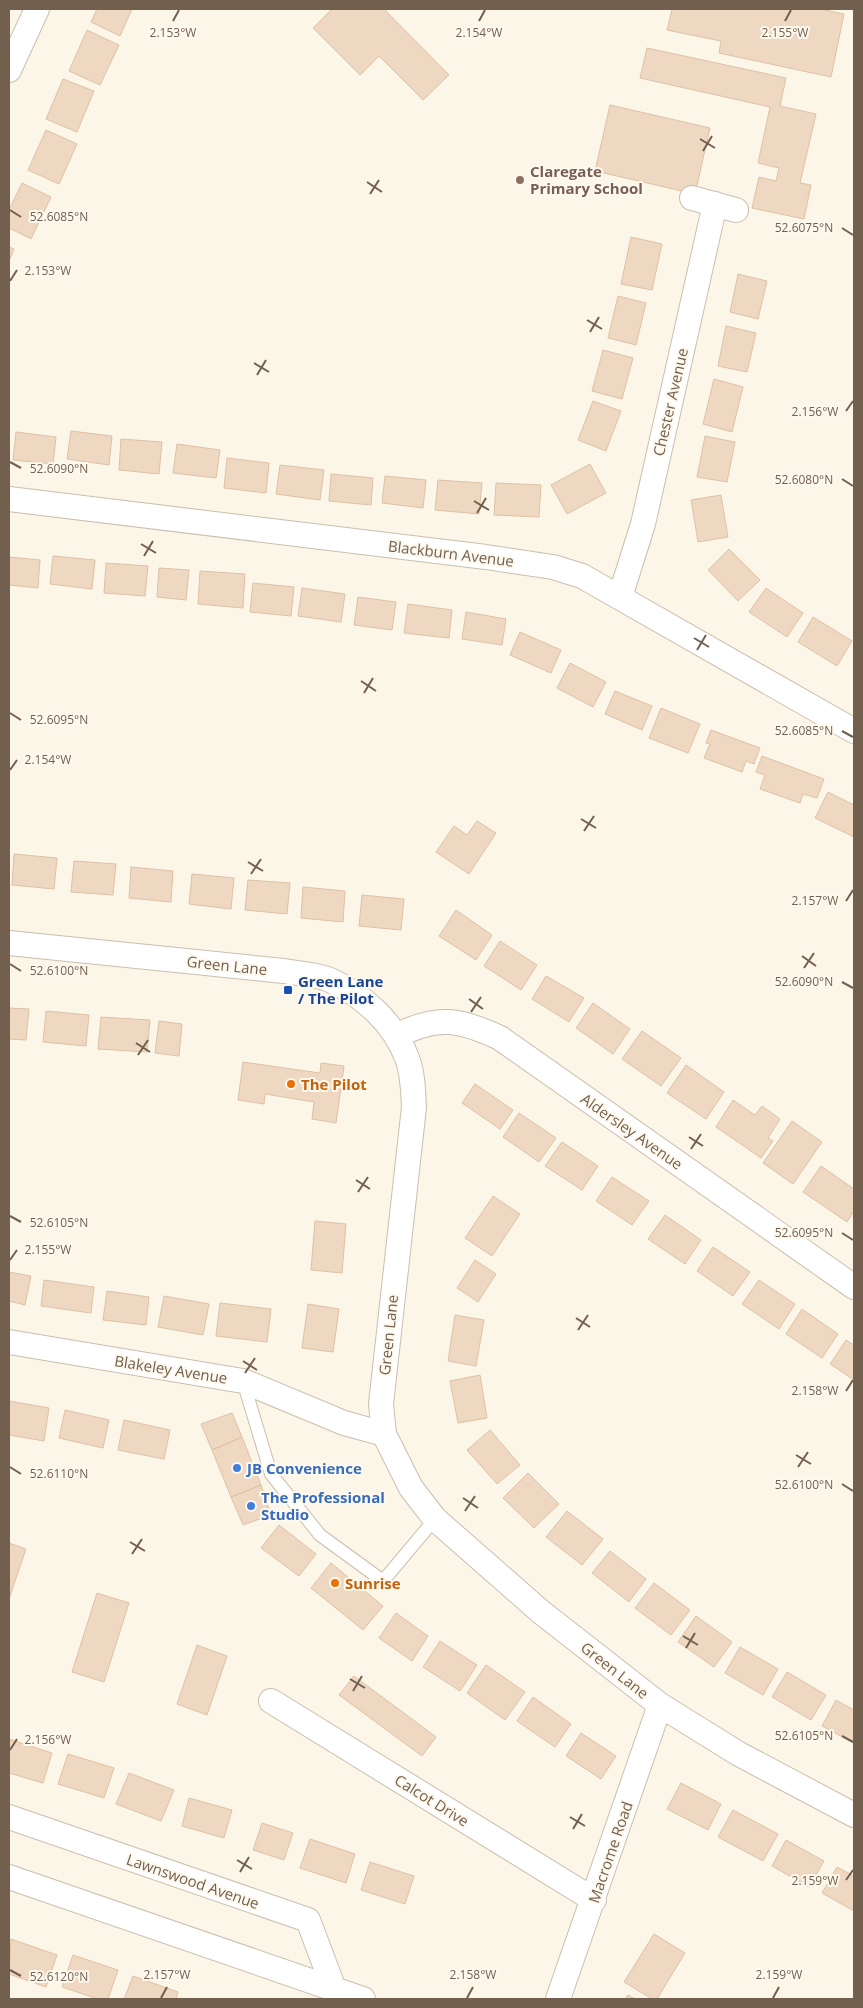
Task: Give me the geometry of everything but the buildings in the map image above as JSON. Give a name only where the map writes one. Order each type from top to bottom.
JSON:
[{"type":"street","points":[[9,70],[37,9]]},
{"type":"street","name":"Chester Avenue","points":[[620,597],[643,524],[725,207],[692,198]]},
{"type":"street","name":"Blackburn Avenue","points":[[9,499],[486,557],[553,567],[582,576],[854,731]]},
{"type":"street","name":"Green Lane","points":[[9,944],[284,971],[329,979],[358,997],[380,1015],[396,1036],[408,1058],[413,1083],[414,1107],[383,1372],[382,1404],[384,1434],[411,1488],[435,1519],[541,1612],[660,1705],[739,1754],[854,1815]]},
{"type":"street","name":"Aldersley Avenue","points":[[396,1036],[411,1028],[433,1022],[454,1020],[473,1025],[500,1038],[854,1287]]},
{"type":"street","name":"Blakeley Avenue","points":[[9,1342],[243,1381],[344,1424],[384,1434]]},
{"type":"street","name":"Calcot Drive","points":[[270,1701],[594,1900]]},
{"type":"street","name":"Macrome Road","points":[[558,1999],[594,1900],[660,1705]]},
{"type":"street","name":"Lawnswood Avenue","points":[[9,1817],[308,1920],[334,1989]]},
{"type":"street","points":[[9,1877],[363,1999]]},
{"type":"lane","points":[[243,1381],[271,1474],[320,1535],[383,1582],[435,1519]]},
{"type":"place","name":"Claregate Primary School","points":[[520,180]]},
{"type":"place","name":"Green Lane / The Pilot","points":[[288,990]]},
{"type":"place","name":"The Pilot","points":[[291,1084]]},
{"type":"place","name":"JB Convenience","points":[[237,1468]]},
{"type":"place","name":"The Professional Studio","points":[[251,1506]]},
{"type":"place","name":"Sunrise","points":[[335,1583]]}]
